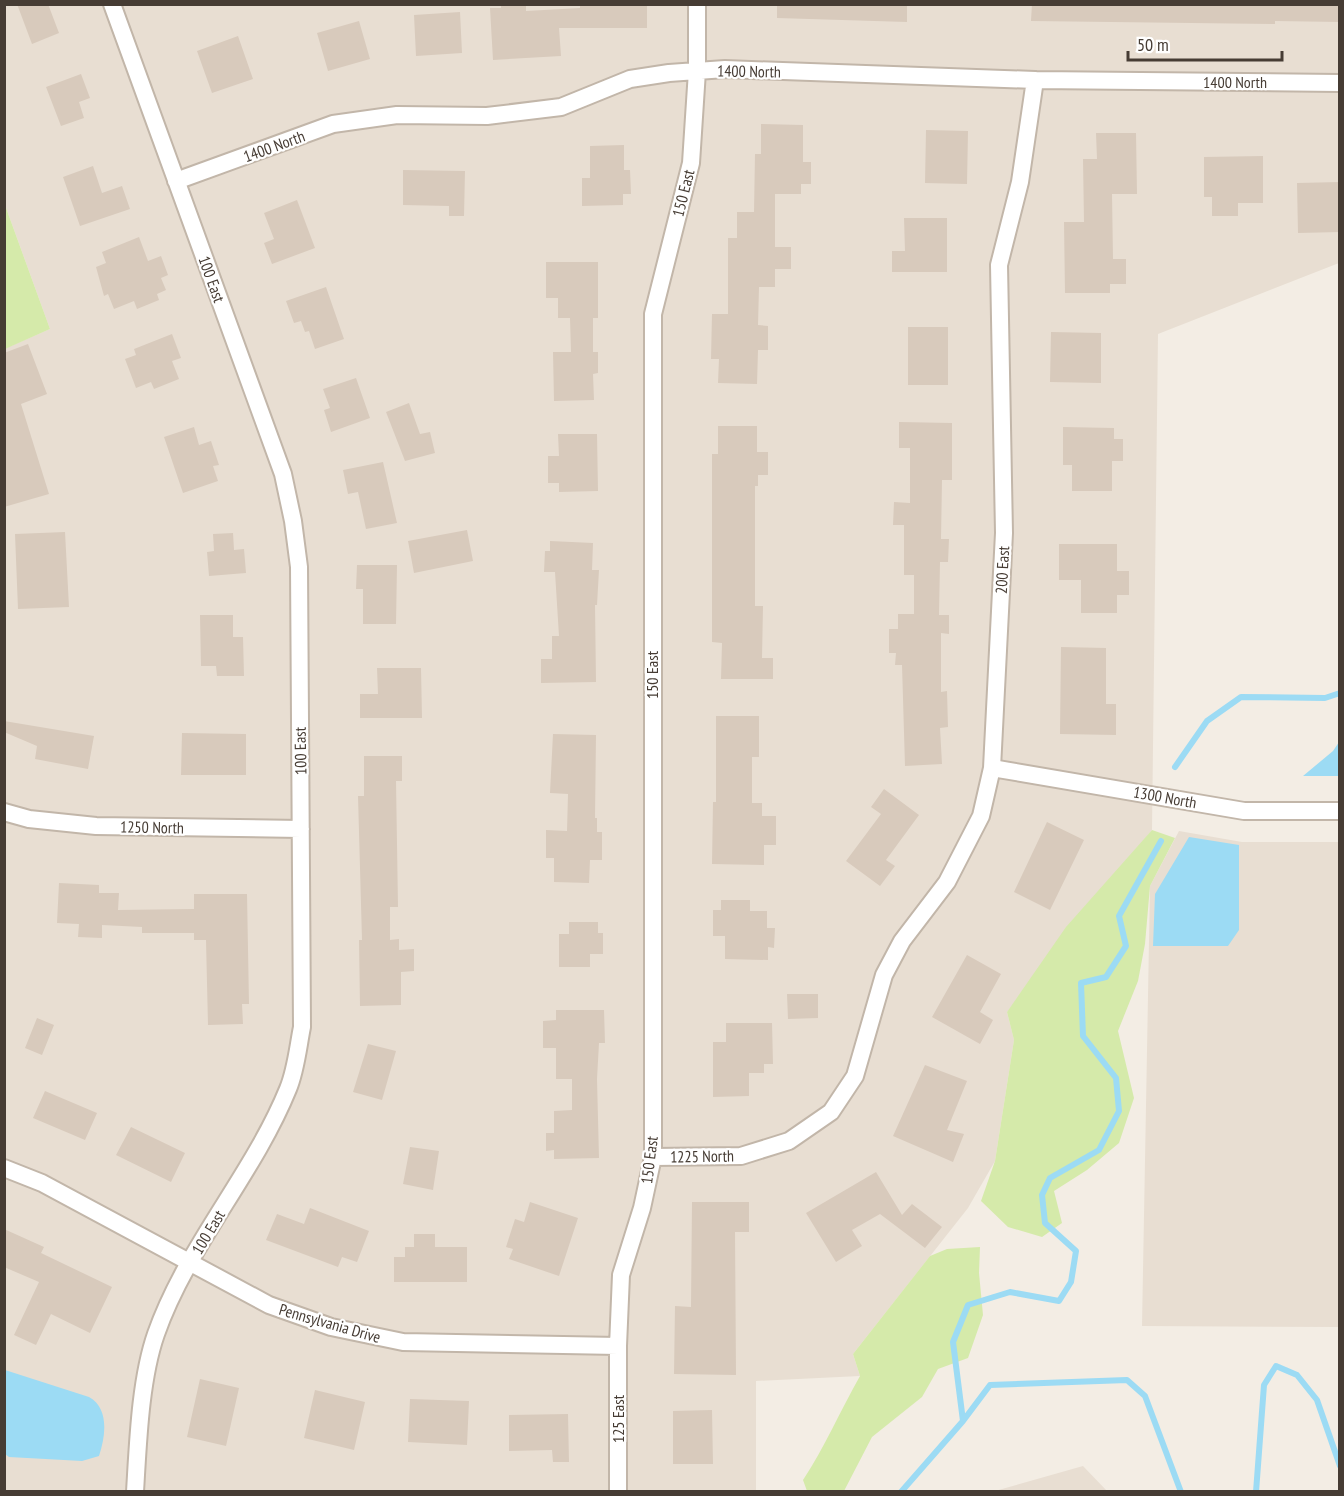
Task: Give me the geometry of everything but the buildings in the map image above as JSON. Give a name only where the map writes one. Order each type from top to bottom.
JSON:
[{"type":"street","name":"100 East","points":[[112,4],[283,474],[293,521],[299,567],[302,1027],[289,1088],[258,1150],[189,1264],[156,1334],[141,1404],[135,1491]]},
{"type":"street","name":"150 East","points":[[618,1346],[621,1275],[642,1208],[653,1156],[653,314],[691,163],[697,71],[697,4]]},
{"type":"street","name":"1400 North","points":[[176,181],[333,124],[397,115],[487,117],[561,107],[630,79],[697,71],[724,69],[1035,80],[1340,83]]},
{"type":"street","name":"200 East","points":[[867,1032],[884,975],[902,941],[946,882],[981,816],[992,768],[1004,533],[999,265],[1020,182],[1035,80]]},
{"type":"street","name":"1300 North","points":[[992,768],[1244,811],[1340,811]]},
{"type":"street","name":"1250 North","points":[[4,812],[29,819],[96,826],[301,829]]},
{"type":"street","name":"1225 North","points":[[653,1156],[741,1156],[789,1141],[831,1112],[855,1076],[867,1032]]},
{"type":"street","name":"Pennsylvania Drive","points":[[4,1168],[42,1183],[268,1305],[331,1327],[403,1342],[618,1346]]},
{"type":"street","name":"125 East","points":[[618,1346],[618,1491]]},
{"type":"shaded area","points":[[5,5],[1339,5],[1339,263],[1158,334],[1152,830],[1007,1012],[1014,1040],[995,1161],[968,1208],[853,1354],[860,1376],[756,1381],[756,1491],[5,1491],[4,349],[50,329],[5,205]]},
{"type":"shaded area","points":[[1179,831],[1242,842],[1339,842],[1339,1327],[1142,1326],[1150,886]]},
{"type":"shaded area","points":[[1083,1466],[1107,1491],[995,1491]]},
{"type":"green space","points":[[5,205],[50,329],[4,349]]},
{"type":"green space","points":[[1152,830],[1175,838],[1150,886],[1145,944],[1138,981],[1118,1031],[1134,1098],[1119,1143],[1087,1170],[1054,1191],[1062,1223],[1042,1237],[1008,1227],[981,1201],[995,1161],[1014,1040],[1007,1012],[1066,927]]},
{"type":"green space","points":[[980,1247],[979,1273],[983,1315],[968,1358],[938,1369],[922,1397],[872,1437],[844,1491],[807,1491],[803,1480],[860,1376],[853,1354],[930,1256],[947,1249]]},
{"type":"water","points":[[1339,742],[1339,776],[1303,776],[1333,751]]},
{"type":"water","points":[[1189,837],[1239,845],[1239,930],[1228,946],[1153,946],[1155,894]]},
{"type":"water","points":[[5,1370],[89,1397],[95,1402],[103,1415],[104,1423],[99,1456],[82,1461],[9,1457],[5,1454]]},
{"type":"waterway","points":[[1175,767],[1207,721],[1241,697],[1325,698],[1340,693]]},
{"type":"waterway","points":[[901,1492],[963,1421],[953,1342],[968,1305],[1010,1292],[1059,1301],[1071,1282],[1076,1251],[1045,1223],[1042,1195],[1050,1178],[1099,1150],[1119,1111],[1116,1078],[1083,1036],[1081,983],[1106,977],[1126,946],[1119,916],[1161,841]]},
{"type":"waterway","points":[[1256,1492],[1264,1385],[1276,1366],[1297,1375],[1317,1400],[1340,1466]]},
{"type":"waterway","points":[[963,1421],[990,1385],[1127,1380],[1145,1396],[1181,1492]]}]
